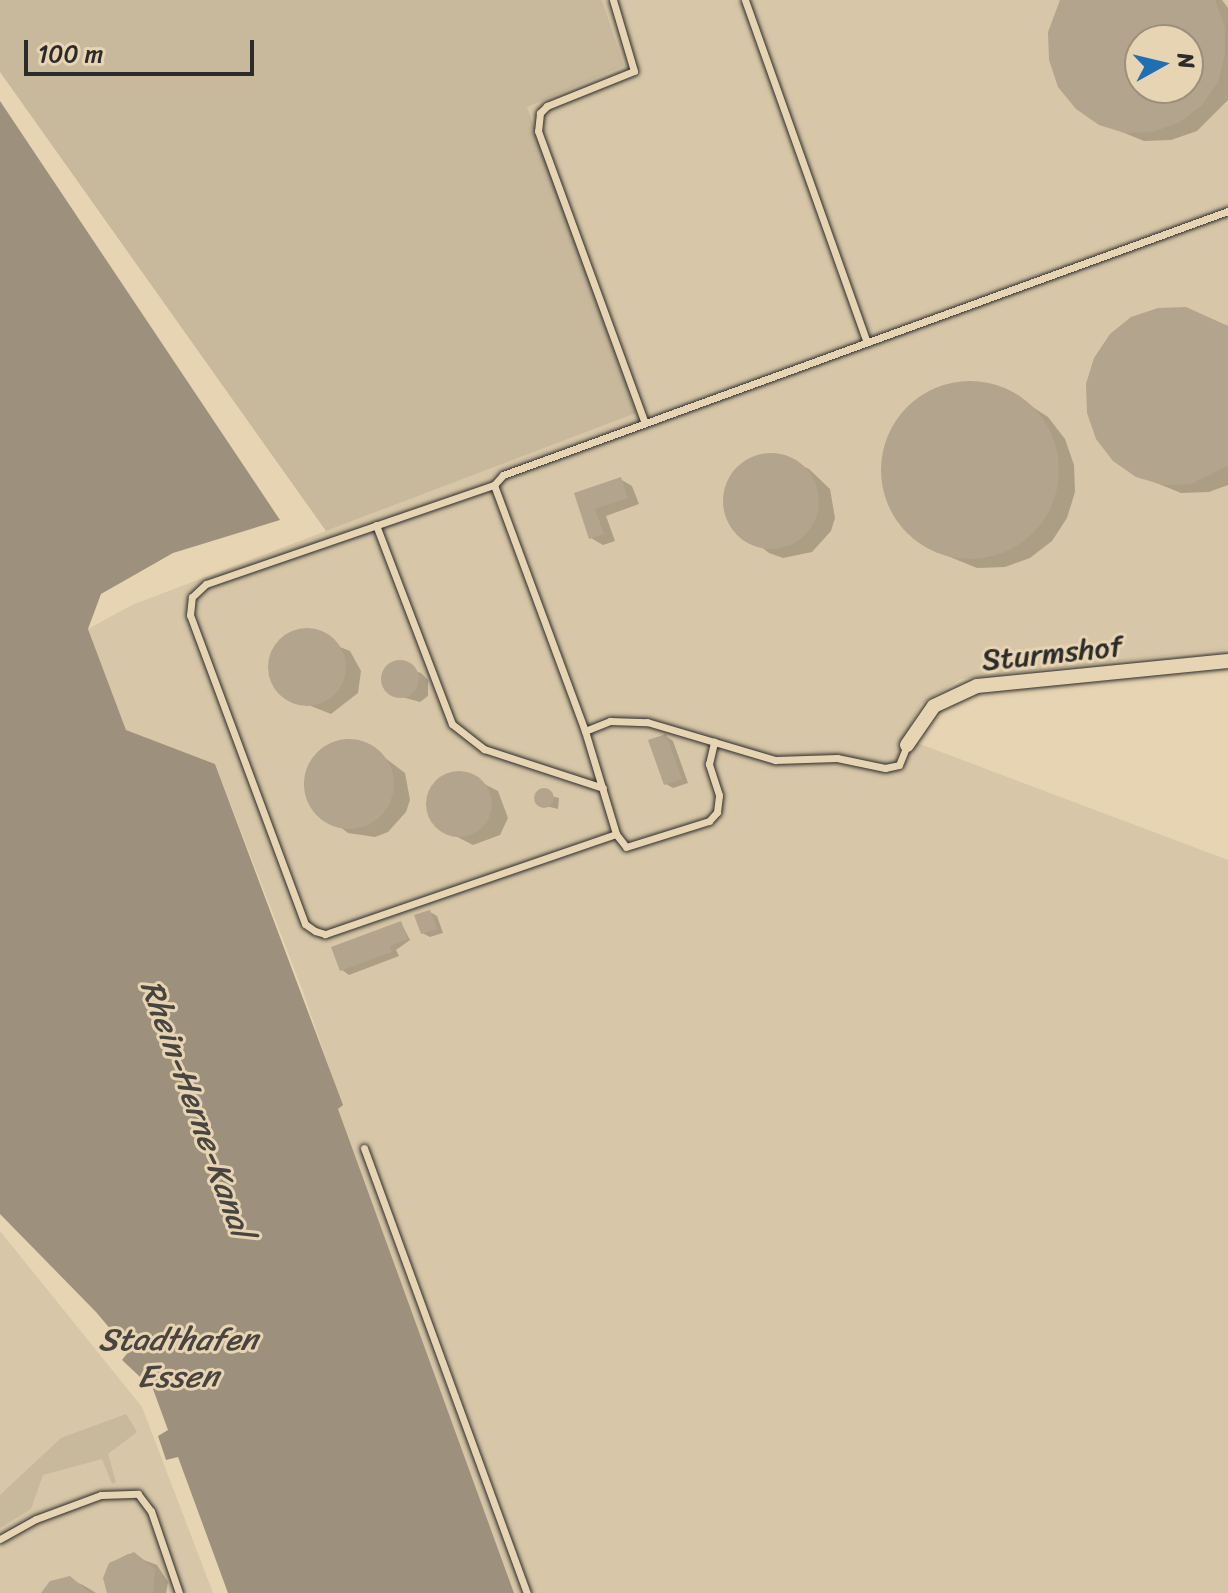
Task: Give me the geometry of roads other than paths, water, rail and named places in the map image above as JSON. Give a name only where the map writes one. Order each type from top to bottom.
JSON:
[{"type":"street","name":"Sturmshof","points":[[907,745],[934,706],[977,686],[1228,661]]},
{"type":"lane","points":[[613,0],[634,71],[547,106],[540,113],[538,131],[645,423]]},
{"type":"lane","points":[[745,0],[867,342]]},
{"type":"lane","points":[[616,834],[325,934],[305,924],[190,615],[192,597],[206,584],[494,485],[503,475],[1228,211]]},
{"type":"lane","points":[[494,485],[585,731],[616,834],[626,847],[709,821],[717,812],[719,795],[709,764],[714,742]]},
{"type":"lane","points":[[376,525],[452,724],[484,749],[603,788]]},
{"type":"lane","points":[[585,731],[626,720],[775,760],[837,758],[885,768],[899,765],[907,745]]},
{"type":"lane","points":[[364,1148],[527,1593]]},
{"type":"lane","points":[[0,1539],[36,1519],[101,1495],[138,1494],[151,1511],[179,1593]]},
{"type":"water","points":[[0,101],[280,520],[173,553],[101,594],[88,629],[126,730],[215,764],[343,1105],[338,1109],[514,1593],[228,1593],[178,1457],[166,1460],[158,1436],[168,1430],[153,1389],[122,1360],[129,1351],[96,1312],[0,1214]]},
{"type":"water label","name":"Rhein-Herne-Kanal","points":[[196,1109]]},
{"type":"water label","name":"Stadthafen Essen","points":[[178,1360]]}]
